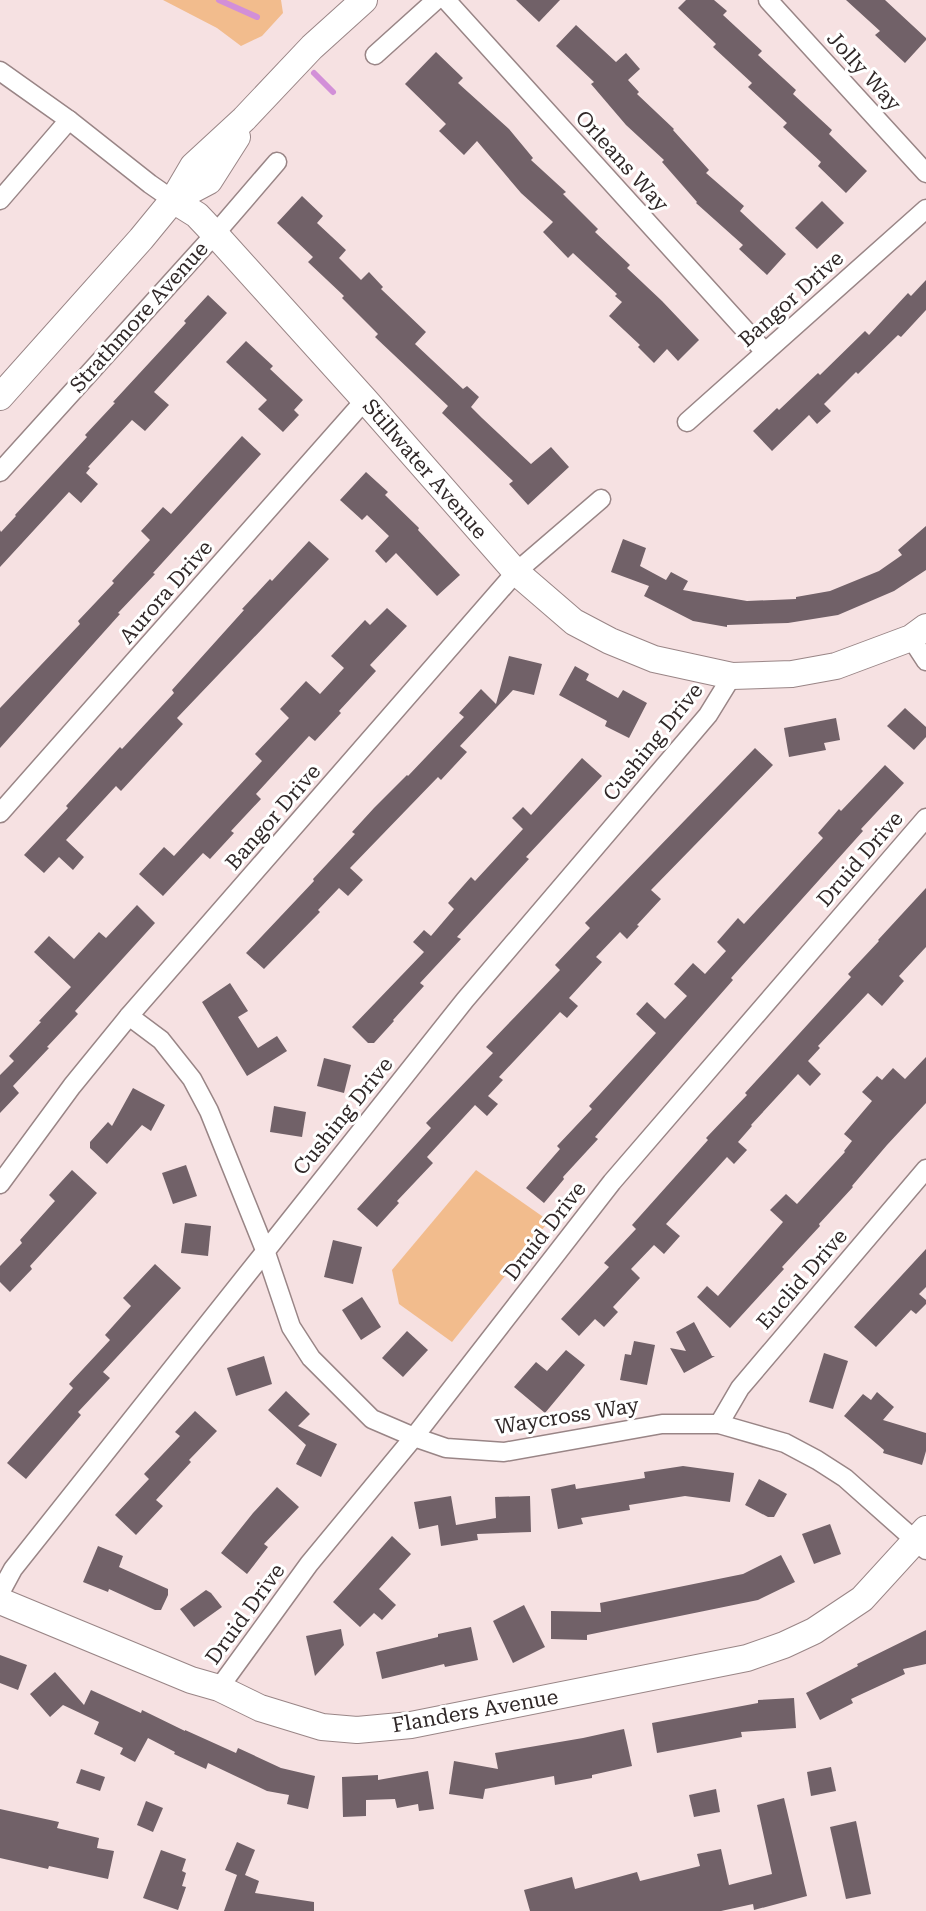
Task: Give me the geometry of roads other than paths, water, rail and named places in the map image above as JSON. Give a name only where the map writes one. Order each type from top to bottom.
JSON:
[{"type":"street","points":[[0,398],[173,200],[209,181],[236,142],[244,119],[312,47],[364,0]]},
{"type":"street","points":[[375,55],[436,0]]},
{"type":"street","name":"Orleans Way","points":[[446,0],[765,352]]},
{"type":"street","name":"Jolly Way","points":[[768,0],[926,173]]},
{"type":"street","name":"Stillwater Avenue","points":[[0,71],[69,120],[150,184],[197,215],[365,400],[516,572],[574,622],[610,641],[654,659],[732,676],[792,674],[837,666],[919,633]]},
{"type":"street","points":[[0,200],[69,120]]},
{"type":"street","name":"Strathmore Avenue","points":[[0,472],[277,162]]},
{"type":"street","name":"Bangor Drive","points":[[687,422],[926,209]]},
{"type":"street","name":"Aurora Drive","points":[[0,813],[365,400]]},
{"type":"street","name":"Bangor Drive","points":[[0,1184],[72,1086],[129,1016],[516,572],[601,499]]},
{"type":"street","points":[[919,633],[926,661]]},
{"type":"street","name":"Cushing Drive","points":[[0,1593],[13,1569],[265,1250],[465,1000],[708,715],[732,676]]},
{"type":"street","name":"Druid Drive","points":[[219,1688],[309,1564],[414,1437],[612,1182],[926,818]]},
{"type":"street","name":"Waycross Way","points":[[129,1016],[161,1040],[192,1079],[209,1111],[265,1250],[291,1327],[311,1358],[372,1419],[446,1448],[504,1452],[662,1424],[719,1424],[784,1443],[817,1460],[845,1478],[922,1540]]},
{"type":"street","name":"Euclid Drive","points":[[719,1424],[747,1379],[926,1169]]},
{"type":"street","name":"Flanders Avenue","points":[[0,1601],[191,1680],[219,1688],[260,1708],[322,1727],[357,1730],[411,1725],[747,1658],[814,1631],[862,1599],[922,1540]]},
{"type":"waterway","points":[[219,0],[257,17]]},
{"type":"waterway","points":[[314,73],[333,92]]}]
